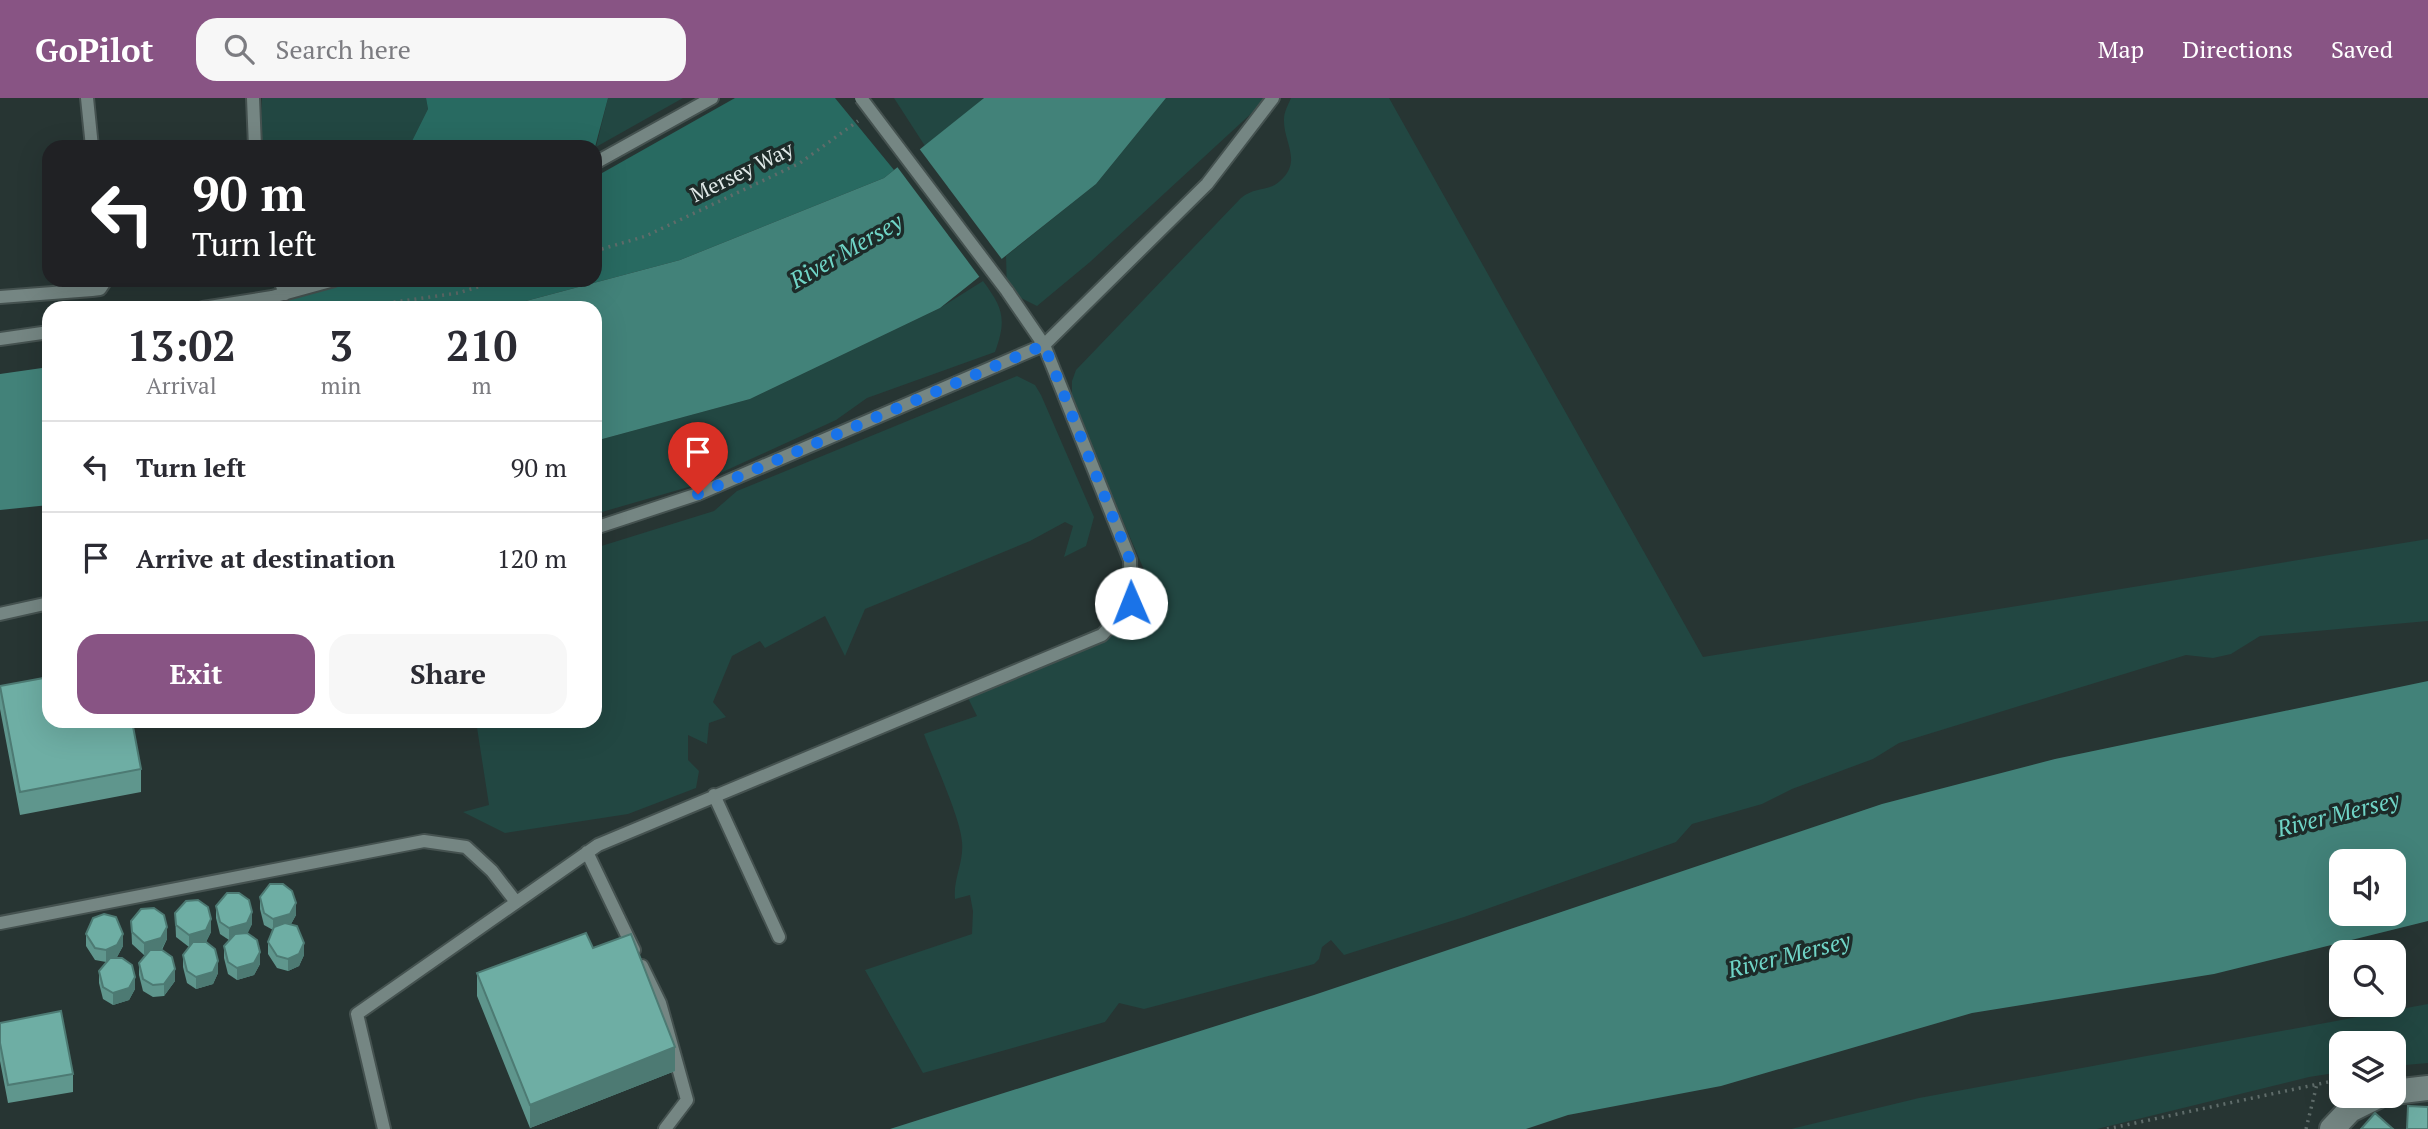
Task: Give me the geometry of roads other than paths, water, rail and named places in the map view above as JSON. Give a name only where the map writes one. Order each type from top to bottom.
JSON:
[{"type":"street","points":[[2406,1091],[2428,1088]]},
{"type":"street","points":[[2332,1129],[2354,1108]]},
{"type":"lane","points":[[87,98],[91,140]]},
{"type":"lane","points":[[253,98],[255,140]]},
{"type":"lane","points":[[602,159],[712,98]]},
{"type":"lane","points":[[384,1129],[356,1014],[598,845],[1102,635],[1131,603],[1130,560],[1044,345],[1007,291],[861,98]]},
{"type":"lane","points":[[602,526],[698,494],[1044,345],[1207,184],[1273,98]]},
{"type":"lane","points":[[0,297],[101,287]]},
{"type":"lane","points":[[282,287],[285,294]]},
{"type":"lane","points":[[244,301],[310,287]]},
{"type":"lane","points":[[0,339],[42,333]]},
{"type":"lane","points":[[0,614],[42,605]]},
{"type":"lane","points":[[715,795],[779,937]]},
{"type":"lane","points":[[0,923],[424,841],[466,847],[492,871],[516,902]]},
{"type":"lane","points":[[587,852],[660,1003],[687,1100],[665,1129]]},
{"type":"water","name":"River Mersey","points":[[984,98],[1166,98],[1096,184],[940,308],[750,399],[602,439],[602,301],[526,301],[579,287],[602,287],[602,281],[680,260],[884,178]]},
{"type":"water","points":[[42,368],[42,506],[0,510],[0,374]]},
{"type":"water","name":"River Mersey","points":[[2428,681],[2428,921],[2351,940],[2329,940],[2329,946],[2214,974],[1972,1013],[1721,1086],[1568,1115],[1526,1129],[890,1129],[1314,995],[1882,804],[2055,759]]}]
